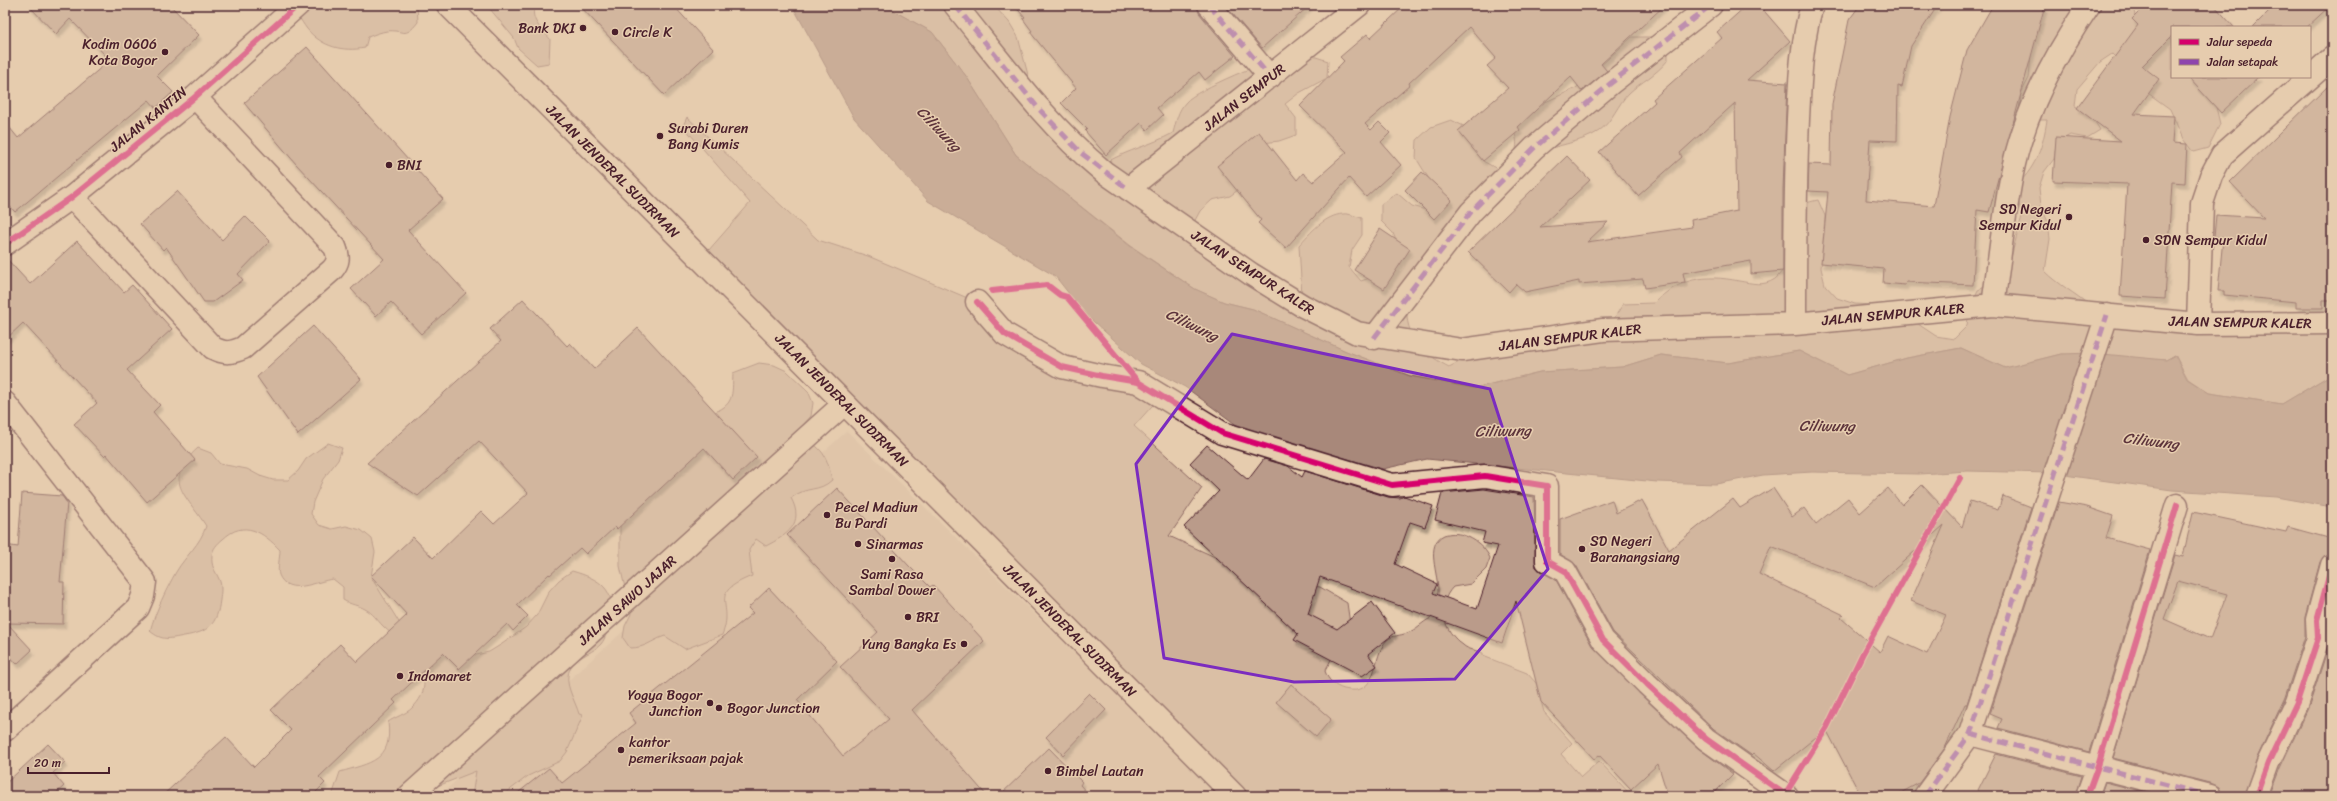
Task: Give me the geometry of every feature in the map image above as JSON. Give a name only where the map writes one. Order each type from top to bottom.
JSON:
[{"type":"street","name":"JALAN KANTIN","points":[[5,244],[72,197],[195,97],[298,5]]},
{"type":"street","name":"JALAN JENDERAL SUDIRMAN","points":[[448,5],[1235,796]]},
{"type":"street","name":"JALAN SEMPUR KALER","points":[[955,5],[1038,108],[1080,152],[1128,188],[1285,295],[1357,333],[1374,338],[1462,350],[1603,330],[1795,324],[1993,305],[2105,322],[2198,324],[2332,323]]},
{"type":"street","points":[[1209,5],[1270,77]]},
{"type":"street","name":"JALAN SEMPUR","points":[[1128,188],[1359,5]]},
{"type":"street","points":[[1374,338],[1471,212],[1534,148],[1611,83],[1711,5]]},
{"type":"street","points":[[1795,324],[1795,180],[1800,62],[1804,32],[1812,5]]},
{"type":"street","points":[[1993,305],[2014,163],[2035,99],[2070,32],[2089,5]]},
{"type":"street","points":[[2311,77],[2332,58]]},
{"type":"street","points":[[2198,324],[2202,203],[2211,176],[2222,155],[2309,78]]},
{"type":"street","points":[[72,197],[213,348],[222,353],[233,352],[243,348],[332,270],[337,263],[338,255],[334,247],[195,97]]},
{"type":"street","points":[[977,302],[1005,334],[1062,367],[1138,382],[1222,433],[1392,485],[1485,476],[1547,486],[1547,561],[1565,571],[1603,640],[1706,739],[1787,796]]},
{"type":"street","points":[[1925,796],[1970,734],[2105,322]]},
{"type":"street","points":[[5,403],[145,582],[143,596],[138,608],[5,730]]},
{"type":"street","name":"JALAN SAWO JAJAR","points":[[409,796],[844,404]]},
{"type":"street","points":[[2087,796],[2098,766],[2177,505]]},
{"type":"street","points":[[2256,796],[2268,763],[2297,702],[2318,638],[2317,620],[2332,565]]},
{"type":"street","points":[[1970,734],[2098,766],[2184,793],[2210,796]]},
{"type":"highlighted area","points":[[1232,334],[1490,389],[1548,569],[1455,679],[1294,682],[1164,658],[1136,464]]},
{"type":"shaded area","points":[[287,5],[417,5],[418,22],[410,31],[407,32],[387,31],[368,37],[365,48],[349,49],[333,47],[319,40],[313,35],[296,13]]},
{"type":"shaded area","points":[[483,5],[535,5],[535,20],[550,39],[549,63],[537,65],[518,48],[514,38],[490,9]]},
{"type":"shaded area","points":[[883,5],[984,5],[996,8],[1009,22],[1018,37],[1032,90],[1107,162],[1173,133],[1179,112],[1186,102],[1204,90],[1234,75],[1289,55],[1309,55],[1328,61],[1327,78],[1299,93],[1285,104],[1296,118],[1296,135],[1279,141],[1263,143],[1242,187],[1230,196],[1212,200],[1200,211],[1192,226],[1302,296],[1299,245],[1318,225],[1324,221],[1336,215],[1343,214],[1362,218],[1362,235],[1352,250],[1349,267],[1361,281],[1378,275],[1399,248],[1393,233],[1381,221],[1381,204],[1397,193],[1412,206],[1430,211],[1434,187],[1416,158],[1417,140],[1431,127],[1451,120],[1468,128],[1483,161],[1499,170],[1510,159],[1516,150],[1517,145],[1512,126],[1541,104],[1576,88],[1632,37],[1651,37],[1668,44],[1668,60],[1629,93],[1604,127],[1585,138],[1539,153],[1529,162],[1507,192],[1496,204],[1485,211],[1454,220],[1444,227],[1437,236],[1407,312],[1410,331],[1420,346],[1434,358],[1449,367],[1465,359],[1613,320],[1623,304],[1654,303],[1673,288],[1693,280],[1715,278],[1757,284],[1771,281],[1776,278],[1787,265],[1781,230],[1786,215],[1793,209],[1818,200],[1825,216],[1821,268],[1825,285],[1837,298],[1855,304],[1891,306],[1936,336],[1954,339],[1967,326],[1969,309],[1978,290],[1996,282],[2008,269],[2022,216],[2018,200],[2018,184],[2030,170],[2038,155],[2047,120],[2032,120],[2019,111],[2021,93],[2029,78],[2032,42],[2044,9],[2047,5],[2134,5],[2135,20],[2166,39],[2171,38],[2171,78],[2191,78],[2191,80],[2216,107],[2220,124],[2208,148],[2193,152],[2183,139],[2170,109],[2145,91],[2135,76],[2112,54],[2100,62],[2077,89],[2075,106],[2091,115],[2100,130],[2087,138],[2070,135],[2056,143],[2054,159],[2044,172],[2039,188],[2041,206],[2048,222],[2050,239],[2045,271],[2089,305],[2332,323],[2332,374],[2282,404],[2209,393],[2188,379],[2175,355],[2166,360],[2061,354],[2005,368],[1961,348],[1907,358],[1847,375],[1799,351],[1728,363],[1661,355],[1622,367],[1540,372],[1475,388],[1410,376],[1346,351],[1253,309],[1224,302],[1195,289],[1131,246],[1016,155],[966,76],[932,32]]},
{"type":"shaded area","points":[[687,117],[818,240],[868,256],[977,302],[1003,332],[1161,396],[1134,426],[1202,488],[1169,536],[1263,579],[1320,587],[1347,603],[1350,624],[1325,671],[1330,680],[1337,686],[1344,689],[1356,690],[1364,687],[1369,682],[1373,674],[1382,647],[1387,640],[1410,632],[1431,618],[1438,592],[1434,553],[1435,545],[1438,539],[1444,535],[1461,534],[1475,541],[1485,550],[1490,558],[1486,569],[1471,584],[1453,587],[1448,594],[1443,610],[1444,618],[1451,633],[1465,647],[1481,652],[1483,653],[1483,656],[1527,673],[1536,683],[1544,712],[1572,743],[1561,754],[1581,777],[1599,761],[1632,796],[1236,796],[708,251],[750,203],[683,126]]},
{"type":"shaded area","points":[[759,363],[774,365],[787,371],[808,391],[813,403],[811,416],[803,425],[800,437],[814,445],[823,453],[826,458],[832,480],[827,484],[797,494],[791,498],[795,507],[795,522],[792,528],[781,538],[766,546],[756,539],[749,550],[752,576],[729,589],[726,594],[726,615],[722,635],[685,649],[665,636],[644,646],[630,648],[623,638],[625,626],[631,614],[620,566],[620,528],[623,516],[710,414],[718,411],[728,403],[732,394],[733,373]]},
{"type":"shaded area","points":[[847,431],[1221,796],[439,796]]},
{"type":"shaded area","points":[[328,443],[342,448],[338,460],[323,479],[313,502],[311,514],[319,525],[332,529],[346,526],[361,530],[372,539],[375,552],[371,577],[402,627],[435,652],[448,654],[462,651],[476,655],[489,652],[526,627],[537,615],[549,591],[559,580],[572,571],[591,578],[604,587],[611,601],[612,610],[610,621],[603,642],[597,648],[576,661],[570,670],[568,685],[579,714],[583,715],[567,752],[560,761],[528,776],[502,796],[472,796],[476,771],[430,789],[428,796],[332,796],[340,772],[370,763],[383,753],[387,745],[389,735],[388,722],[410,710],[421,697],[424,685],[422,674],[410,653],[373,615],[362,608],[343,600],[343,587],[333,579],[303,586],[289,585],[283,582],[278,572],[280,550],[267,538],[253,530],[238,530],[231,533],[219,542],[213,551],[212,563],[220,581],[221,592],[217,616],[210,626],[200,632],[170,638],[162,638],[150,631],[158,608],[172,579],[197,544],[206,526],[185,496],[179,479],[181,470],[187,460],[198,448],[211,453],[220,464],[247,469],[260,476],[273,480],[288,480],[298,471],[306,459]]},
{"type":"water","name":"Ciliwung","points":[[792,5],[883,5],[932,32],[966,76],[1016,155],[1130,246],[1195,289],[1224,302],[1253,309],[1346,351],[1410,376],[1475,388],[1540,372],[1622,367],[1661,355],[1728,363],[1799,351],[1847,375],[1907,358],[1961,348],[2005,368],[2061,354],[2092,353],[2166,360],[2175,355],[2187,379],[2209,393],[2282,404],[2332,374],[2332,507],[2276,497],[2172,490],[2050,473],[1968,471],[1919,474],[1812,472],[1763,475],[1716,484],[1657,482],[1427,459],[1383,469],[1238,426],[1185,387],[1141,364],[1085,314],[1055,276],[928,201],[854,118]]},
{"type":"building","points":[[28,5],[170,5],[199,35],[157,76],[173,92],[156,108],[149,100],[15,212],[5,201],[5,122],[18,138],[110,60],[70,19],[56,34]]},
{"type":"building","points":[[579,5],[673,5],[713,49],[664,95]]},
{"type":"building","points":[[1014,5],[1197,5],[1199,13],[1235,56],[1205,80],[1199,72],[1157,108],[1163,115],[1147,130],[1141,123],[1106,155],[1085,131],[1087,129],[1061,103],[1076,88],[1030,32],[1032,31],[1023,19],[1025,18]]},
{"type":"building","points":[[1225,5],[1310,5],[1262,48]]},
{"type":"building","points":[[1405,5],[1665,5],[1601,64],[1607,71],[1582,91],[1571,77],[1518,127],[1520,130],[1483,161],[1458,131],[1508,88],[1487,66],[1496,58],[1469,27],[1409,83],[1410,85],[1365,124],[1371,130],[1379,122],[1390,133],[1381,142],[1401,165],[1366,197],[1349,178],[1286,248],[1258,223],[1261,220],[1217,166],[1259,132],[1297,180],[1303,173],[1313,182],[1347,152],[1300,106],[1344,61],[1340,57],[1367,34],[1370,38]]},
{"type":"building","points":[[1747,5],[1759,5],[1790,41],[1747,80],[1787,83],[1783,189],[1783,271],[1751,274],[1751,261],[1683,273],[1685,282],[1645,288],[1643,279],[1579,284],[1579,281],[1525,292],[1516,284],[1509,292],[1468,252],[1567,156],[1590,180],[1540,227],[1608,222],[1587,242],[1692,227],[1691,220],[1737,211],[1735,103],[1680,153],[1682,157],[1638,196],[1599,152],[1655,102],[1653,99],[1722,38],[1717,32]]},
{"type":"building","points":[[1860,5],[1938,5],[1911,46],[1902,87],[1898,86],[1897,141],[1870,140],[1866,200],[1934,206],[1950,117],[1967,50],[1993,5],[2045,5],[1989,212],[1977,210],[1973,285],[1906,282],[1905,285],[1883,283],[1884,269],[1821,263],[1828,192],[1808,191],[1809,164],[1831,165],[1832,104],[1849,20]]},
{"type":"building","points":[[2146,5],[2214,5],[2233,26],[2171,26],[2171,37],[2142,66],[2159,79],[2134,114],[2174,116],[2172,143],[2187,144],[2185,183],[2172,182],[2165,299],[2120,296],[2127,184],[2053,181],[2056,137],[2121,141],[2077,108],[2138,25],[2132,19]]},
{"type":"building","points":[[2275,5],[2331,5],[2308,26],[2254,26]]},
{"type":"building","points":[[307,47],[443,199],[408,230],[466,293],[421,334],[391,302],[376,316],[351,289],[384,259],[296,164],[244,103]]},
{"type":"building","points":[[2189,78],[2258,78],[2221,113]]},
{"type":"building","points":[[2332,82],[2332,300],[2323,300],[2323,308],[2296,308],[2296,302],[2224,295],[2224,291],[2218,291],[2223,238],[2214,237],[2216,215],[2264,218],[2230,182]]},
{"type":"building","points":[[1422,172],[1452,200],[1434,219],[1405,190]]},
{"type":"building","points":[[177,191],[222,240],[245,216],[270,241],[238,274],[243,280],[213,302],[204,302],[166,247],[163,250],[140,224]]},
{"type":"building","points":[[1380,229],[1410,249],[1384,289],[1354,270]]},
{"type":"building","points":[[77,241],[124,292],[132,285],[172,329],[127,370],[160,405],[153,412],[195,460],[147,502],[106,454],[104,456],[74,424],[97,403],[23,323],[5,340],[5,257],[30,284]]},
{"type":"building","points":[[523,299],[567,346],[570,343],[594,369],[638,328],[757,457],[733,480],[704,448],[617,529],[615,527],[586,554],[580,548],[550,575],[549,574],[517,605],[528,616],[513,631],[507,624],[459,669],[443,653],[393,700],[396,703],[319,777],[325,783],[312,796],[162,796],[226,737],[254,767],[291,730],[271,710],[340,644],[357,662],[407,615],[371,576],[413,537],[433,558],[481,511],[494,524],[528,493],[479,441],[418,496],[367,463],[501,341],[490,329]]},
{"type":"building","points":[[313,326],[361,379],[298,435],[257,377]]},
{"type":"building","points":[[1207,445],[1248,480],[1264,459],[1288,466],[1302,477],[1305,471],[1388,497],[1400,498],[1404,496],[1433,506],[1425,527],[1410,522],[1395,564],[1437,584],[1433,593],[1477,609],[1498,546],[1482,543],[1485,532],[1435,520],[1442,493],[1484,489],[1534,497],[1536,567],[1556,580],[1592,646],[1698,748],[1733,774],[1711,796],[1668,796],[1658,764],[1631,789],[1599,755],[1594,759],[1541,702],[1516,601],[1502,643],[1320,577],[1308,614],[1337,629],[1372,602],[1395,633],[1368,654],[1377,666],[1362,676],[1294,640],[1298,634],[1184,527],[1219,491],[1190,463]]},
{"type":"building","points":[[1922,485],[1962,527],[1970,501],[1998,510],[2003,496],[2031,507],[1967,704],[1965,704],[1945,748],[1919,783],[1895,796],[1861,796],[1826,729],[1774,771],[1753,753],[1751,755],[1714,729],[1613,632],[1576,565],[1560,554],[1560,519],[1612,500],[1616,513],[1642,500],[1669,550],[1733,499],[1740,508],[1773,488],[1792,517],[1804,508],[1816,524],[1848,498],[1860,513],[1888,488],[1902,505]],"holes":[[[1944,525],[1911,601],[1946,615],[1927,654],[1888,636],[1880,652],[1841,618],[1844,615],[1759,574],[1771,546],[1875,587]]]},
{"type":"building","points":[[837,488],[909,566],[930,587],[933,585],[984,641],[912,710],[987,796],[514,796],[549,768],[562,783],[636,723],[629,713],[753,613],[748,608],[769,588],[837,661],[797,700],[843,756],[889,719],[840,667],[878,632],[787,535]]},
{"type":"building","points":[[22,493],[62,496],[67,503],[60,582],[64,582],[63,624],[7,623],[32,650],[17,664],[5,651],[5,545],[18,547]]},
{"type":"building","points":[[2059,502],[2087,507],[2113,516],[2106,538],[2150,550],[2089,752],[1998,728],[2002,719],[1990,714]]},
{"type":"building","points":[[2193,512],[2286,532],[2288,527],[2332,539],[2332,553],[2324,556],[2320,562],[2305,617],[2305,636],[2285,697],[2257,758],[2244,796],[2222,796],[2219,787],[2213,784],[2113,758],[2175,555],[2183,557]],"holes":[[[2178,581],[2227,594],[2210,639],[2164,619]]]},
{"type":"building","points":[[2332,613],[2332,796],[2275,796],[2270,794],[2280,768],[2309,706],[2330,642],[2330,621]]},
{"type":"building","points":[[1291,684],[1331,719],[1316,737],[1276,702]]},
{"type":"building","points":[[1089,693],[1106,710],[1063,755],[1046,737]]},
{"type":"building","points":[[48,744],[65,762],[53,773],[64,786],[53,796],[5,796],[5,784]]},
{"type":"building","name":"Bimbel Lautan","points":[[1049,748],[1082,782],[1080,785],[1090,796],[999,796]]},
{"type":"building","points":[[1996,754],[2081,776],[2075,796],[1975,796]]},
{"type":"building","points":[[2105,782],[2160,796],[2100,796]]},
{"type":"marked path","points":[[955,5],[1038,108],[1080,152],[1128,189]]},
{"type":"marked path","points":[[1209,5],[1270,77]]},
{"type":"marked path","points":[[1374,338],[1471,212],[1534,148],[1611,83],[1711,5]]},
{"type":"marked path","points":[[1925,796],[1970,734],[2107,315]]},
{"type":"marked path","points":[[1970,734],[2210,796]]},
{"type":"cycle path","points":[[5,244],[72,197],[195,97],[298,5]]},
{"type":"cycle path","points":[[992,291],[1047,285],[1060,295],[1067,297],[1138,382]]},
{"type":"cycle path","points":[[977,302],[1005,334],[1062,367],[1138,382],[1222,433],[1392,485],[1485,476],[1547,486],[1547,561],[1565,571],[1603,640],[1647,684],[1706,739],[1787,796]]},
{"type":"cycle path","points":[[1784,796],[1827,727],[1863,653],[1960,478]]},
{"type":"cycle path","points":[[2087,796],[2098,766],[2177,505]]},
{"type":"cycle path","points":[[2256,796],[2268,763],[2297,702],[2318,638],[2317,620],[2332,565]]},
{"type":"place","name":"Bank DKI","points":[[583,28]]},
{"type":"place","name":"Circle K","points":[[615,32]]},
{"type":"place","name":"Kodim 0606 Kota Bogor","points":[[165,52]]},
{"type":"place","name":"Surabi Duren Bang Kumis","points":[[660,136]]},
{"type":"place","name":"BNI","points":[[389,165]]},
{"type":"place","name":"SD Negeri Sempur Kidul","points":[[2069,217]]},
{"type":"place","name":"SDN Sempur Kidul","points":[[2146,240]]},
{"type":"place","name":"Pecel Madiun Bu Pardi","points":[[827,515]]},
{"type":"place","name":"Sinarmas","points":[[858,544]]},
{"type":"place","name":"SD Negeri Baranangsiang","points":[[1582,549]]},
{"type":"place","name":"Sami Rasa Sambal Dower","points":[[892,559]]},
{"type":"place","name":"BRI","points":[[908,617]]},
{"type":"place","name":"Yung Bangka Es","points":[[964,644]]},
{"type":"place","name":"Indomaret","points":[[400,676]]},
{"type":"place","name":"Yogya Bogor Junction","points":[[710,703]]},
{"type":"place","name":"Bogor Junction","points":[[719,708]]},
{"type":"place","name":"kantor pemeriksaan pajak","points":[[621,750]]},
{"type":"place","name":"Bimbel Lautan","points":[[1048,771]]}]
